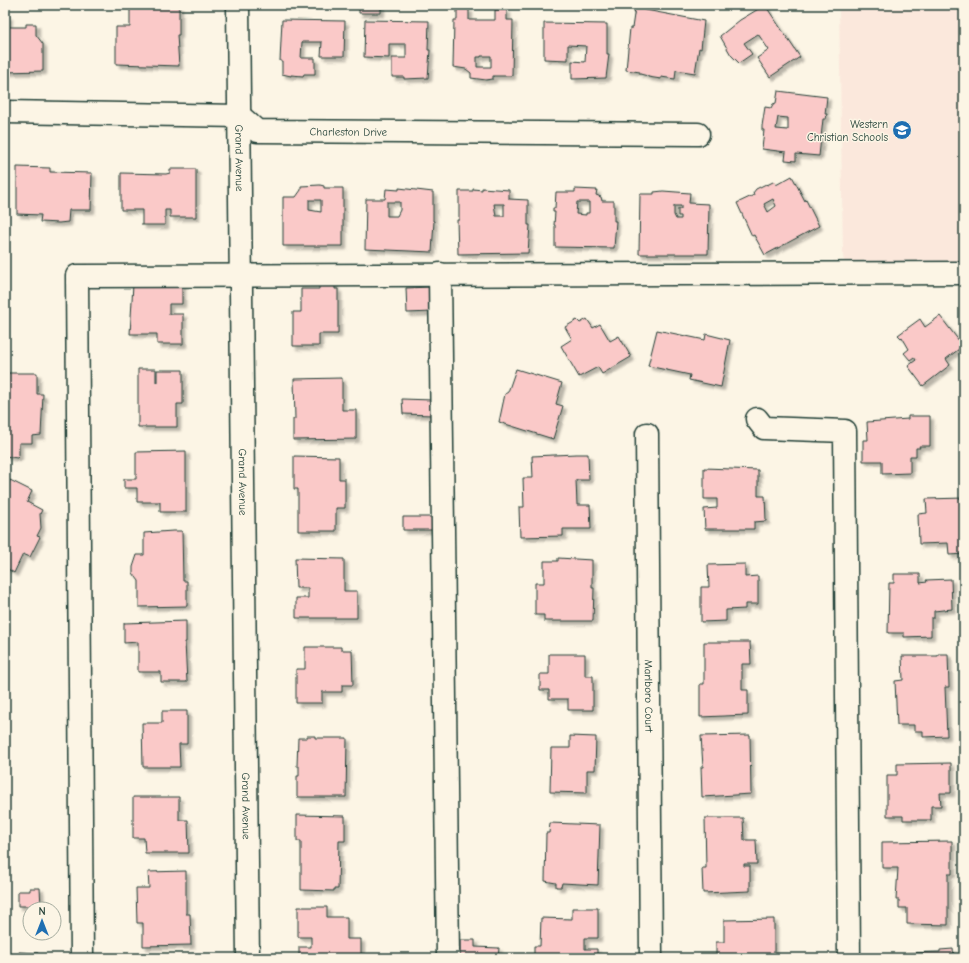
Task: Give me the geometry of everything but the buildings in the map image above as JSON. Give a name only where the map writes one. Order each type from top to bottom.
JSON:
[{"type":"street","name":"Grand Avenue","points":[[238,5],[248,958]]},
{"type":"street","points":[[5,112],[240,116]]},
{"type":"street","name":"Charleston Drive","points":[[240,116],[257,131],[698,134]]},
{"type":"street","points":[[82,958],[77,276],[964,273]]},
{"type":"street","points":[[440,274],[448,958]]},
{"type":"street","points":[[757,419],[764,428],[845,431],[849,958]]},
{"type":"street","name":"Marlboro Court","points":[[647,434],[651,958]]},
{"type":"shaded area","name":"Western Christian Schools","points":[[839,5],[964,5],[964,283],[847,282],[843,255]]},
{"type":"place","name":"Western Christian Schools","points":[[902,130]]}]
